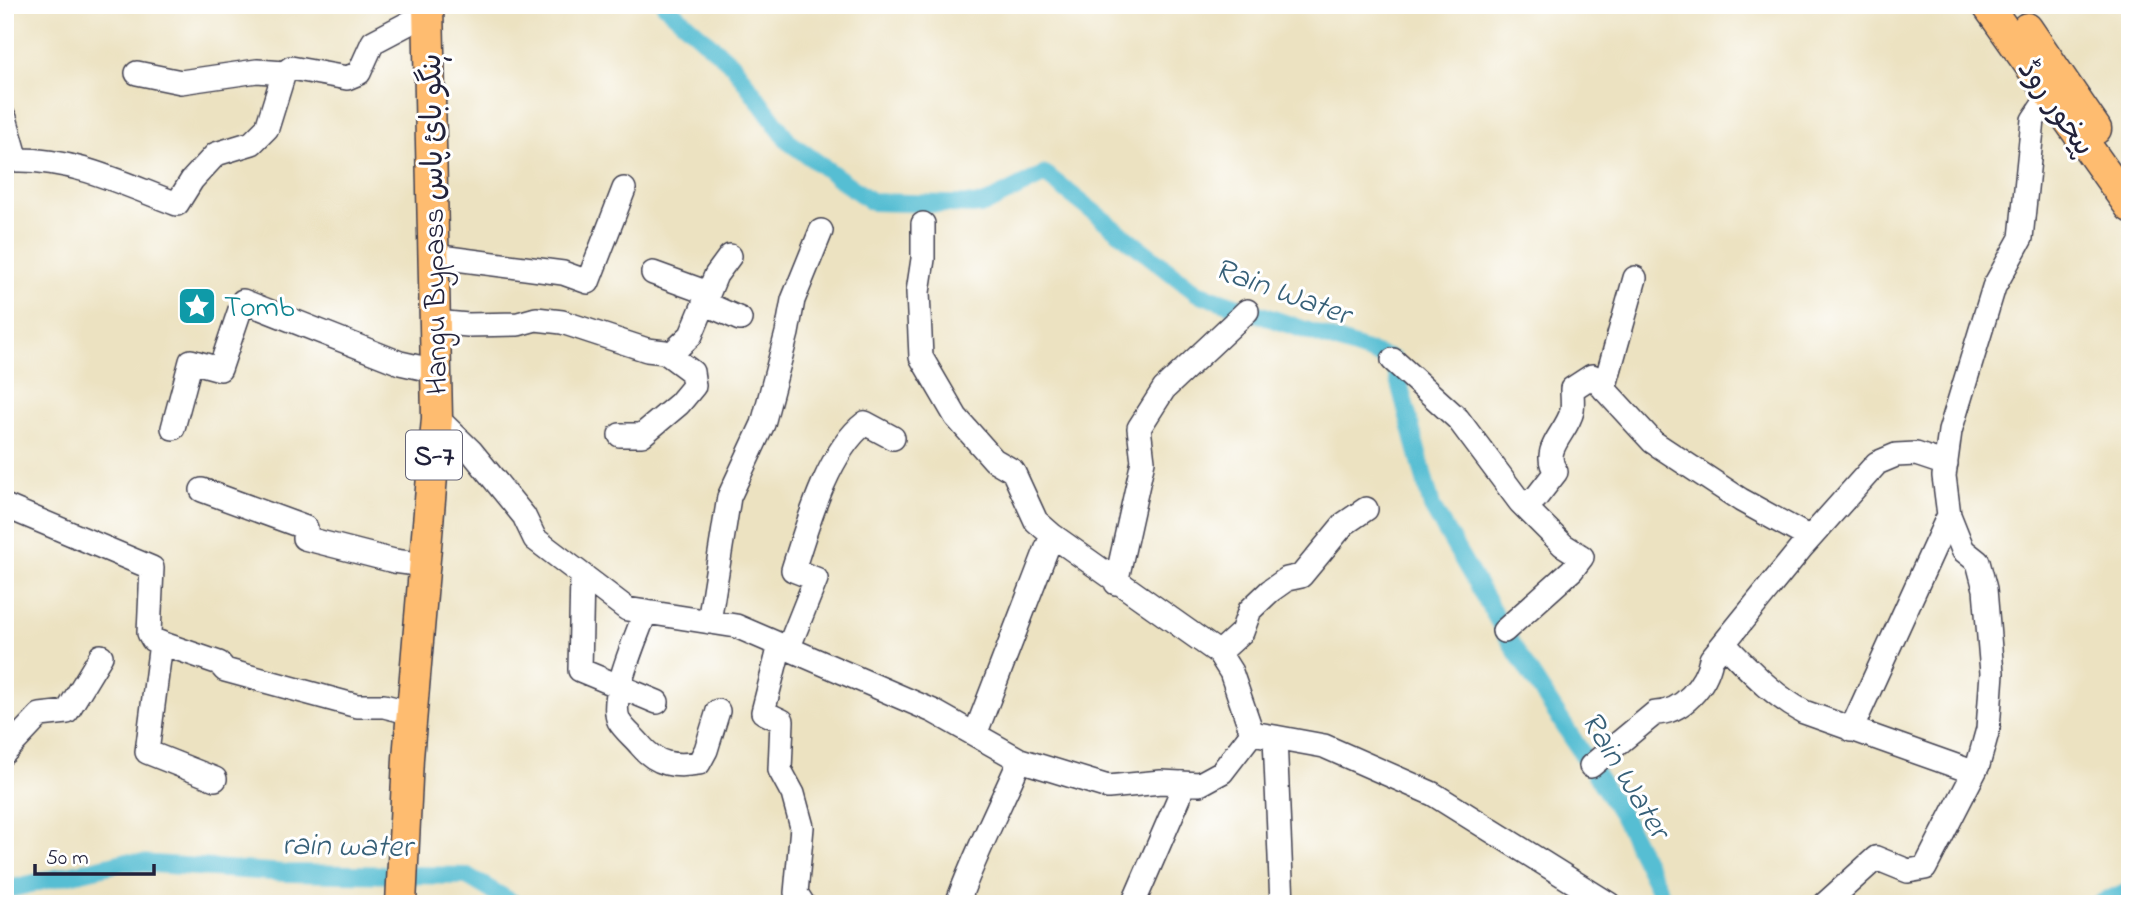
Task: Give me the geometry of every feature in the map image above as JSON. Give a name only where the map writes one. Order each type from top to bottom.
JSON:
[{"type":"main road","name":"پیخور روڈ","points":[[1987,5],[2130,180]]},
{"type":"main road","name":"پیخور روڈ","points":[[2011,5],[2057,89],[2130,207]]},
{"type":"main road","name":"Hangu Bypass ہنگو بائ پاس","points":[[401,904],[412,713],[437,418],[428,9]]},
{"type":"street","points":[[5,118],[17,160],[44,160],[84,167],[177,204],[192,180],[216,154],[252,143],[267,128],[284,73],[291,68],[347,78],[359,73],[373,42],[428,9]]},
{"type":"street","points":[[137,73],[181,82],[257,71],[284,73]]},
{"type":"street","points":[[1825,904],[1876,858],[1908,871],[1925,868],[1973,772],[1988,729],[1992,673],[1985,589],[1978,562],[1963,550],[1949,515],[1945,464],[1950,431],[1994,287],[2021,238],[2032,120],[2057,89]]},
{"type":"street","points":[[433,256],[563,273],[588,282],[624,189]]},
{"type":"street","points":[[923,224],[923,259],[918,292],[921,357],[956,417],[994,460],[1013,471],[1036,521],[1052,536],[1115,583],[1219,653],[1231,672],[1252,733]]},
{"type":"street","points":[[709,622],[729,496],[762,424],[787,333],[793,300],[821,231]]},
{"type":"street","points":[[670,355],[691,335],[706,298],[730,256]]},
{"type":"street","points":[[653,273],[706,298],[740,320]]},
{"type":"street","points":[[1604,389],[1635,278]]},
{"type":"street","points":[[173,428],[191,361],[220,369],[243,301],[400,363],[436,371]]},
{"type":"street","points":[[1115,583],[1143,461],[1139,428],[1164,389],[1247,311]]},
{"type":"street","points":[[435,322],[468,325],[518,324],[536,319],[562,322],[670,355],[692,372],[694,386],[679,404],[642,435],[620,435]]},
{"type":"street","points":[[1393,360],[1458,419],[1520,502],[1563,545],[1582,557],[1572,570],[1504,631]]},
{"type":"street","points":[[1520,502],[1535,499],[1556,472],[1552,467],[1551,449],[1572,411],[1572,388],[1592,376],[1653,442],[1741,500],[1810,538]]},
{"type":"street","points":[[437,418],[471,451],[524,516],[535,539],[627,609],[736,626],[976,732],[1020,760],[1108,787],[1200,784],[1222,772],[1252,733]]},
{"type":"street","points":[[803,904],[796,893],[802,827],[793,794],[780,770],[782,721],[763,712],[784,647],[816,579],[793,570],[815,502],[852,433],[865,423],[893,438]]},
{"type":"street","points":[[1591,766],[1655,713],[1666,713],[1691,697],[1710,668],[1711,659],[1810,538],[1877,463],[1896,455],[1916,454],[1945,464]]},
{"type":"street","points":[[202,490],[306,528],[304,538],[394,561],[424,565]]},
{"type":"street","points":[[5,506],[152,568],[149,633],[153,640],[219,663],[225,670],[357,706],[384,706],[412,713]]},
{"type":"street","points":[[1219,653],[1242,632],[1251,610],[1264,597],[1287,579],[1301,576],[1344,524],[1366,509]]},
{"type":"street","points":[[1852,730],[1949,515]]},
{"type":"street","points":[[976,732],[1052,536]]},
{"type":"street","points":[[582,575],[580,670],[657,702]]},
{"type":"street","points":[[645,613],[617,700],[619,720],[648,755],[664,764],[698,763],[706,750],[718,711]]},
{"type":"street","points":[[161,643],[147,752],[215,779]]},
{"type":"street","points":[[1724,644],[1785,702],[1852,730],[1973,772]]},
{"type":"street","points":[[5,752],[40,715],[67,712],[101,656]]},
{"type":"street","points":[[1252,733],[1324,746],[1433,794],[1609,904]]},
{"type":"street","points":[[1275,737],[1282,904]]},
{"type":"street","points":[[957,904],[987,826],[998,809],[1020,760]]},
{"type":"street","points":[[1132,904],[1179,798],[1182,783]]},
{"type":"waterway","name":"Rain Water","points":[[665,5],[733,65],[789,142],[872,202],[983,205],[1045,174],[1197,293],[1393,360],[1432,507],[1516,651],[1622,815],[1666,904]]},
{"type":"waterway","name":"rain water","points":[[5,890],[124,862],[287,873],[467,876],[515,904]]},
{"type":"waterway","name":"Rain Water","points":[[2099,904],[2130,890]]},
{"type":"place","name":"Tomb","points":[[197,306]]}]
